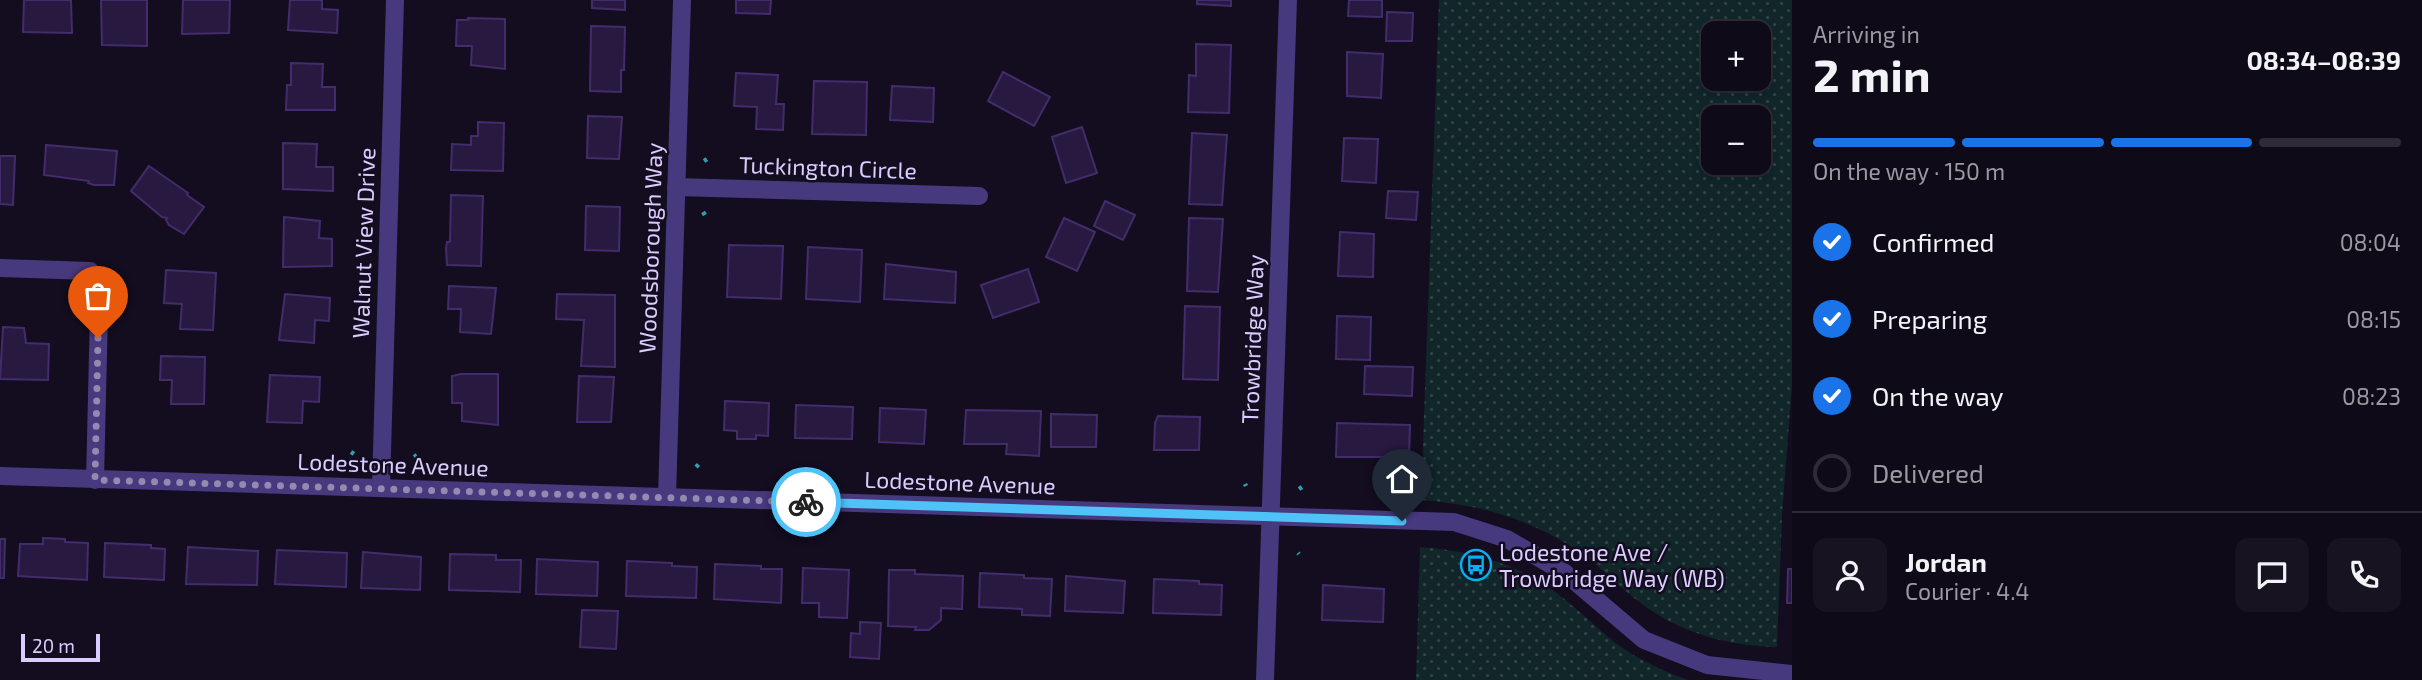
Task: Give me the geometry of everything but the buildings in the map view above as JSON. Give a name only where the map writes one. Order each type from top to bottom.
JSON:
[{"type":"street","name":"Walnut View Drive","points":[[381,487],[395,0]]},
{"type":"street","name":"Woodsborough Way","points":[[667,498],[682,0]]},
{"type":"street","name":"Trowbridge Way","points":[[1265,680],[1288,0]]},
{"type":"street","name":"Tuckington Circle","points":[[676,187],[979,196]]},
{"type":"street","points":[[0,268],[90,271],[96,288],[99,311],[95,480]]},
{"type":"street","name":"Lodestone Avenue","points":[[0,476],[1454,522],[1507,539],[1565,573],[1644,640],[1707,666],[1792,674]]},
{"type":"green space","points":[[1439,0],[1792,0],[1792,385],[1782,515],[1777,647],[1740,644],[1686,629],[1653,612],[1581,553],[1554,537],[1518,520],[1461,505],[1421,500]]},
{"type":"green space","points":[[1420,547],[1484,558],[1514,568],[1563,598],[1629,652],[1688,680],[1416,680]]},
{"type":"way so far","points":[[98,338],[95,480],[806,502]]},
{"type":"place","name":"Lodestone Ave / Trowbridge Way (WB)","points":[[1476,565]]},
{"type":"route","points":[[806,502],[1402,521]]}]
